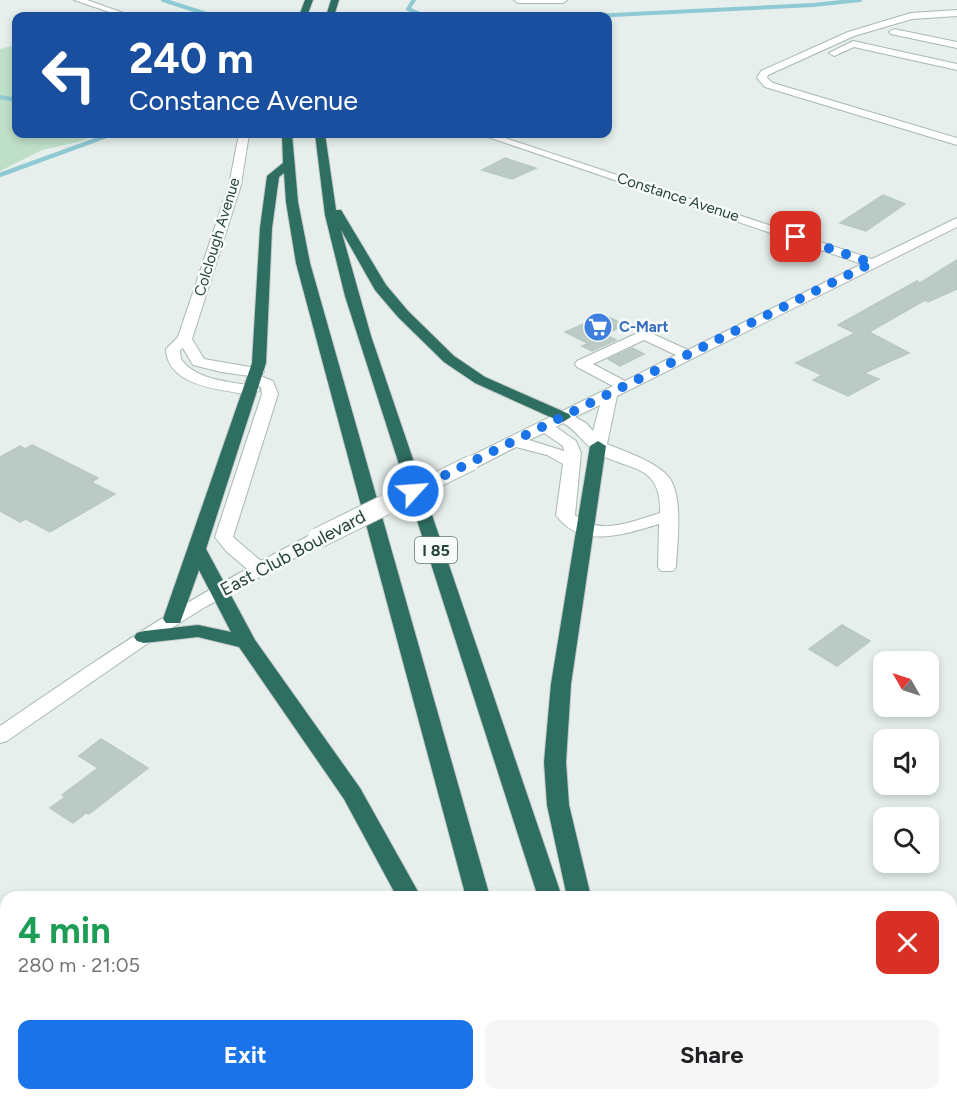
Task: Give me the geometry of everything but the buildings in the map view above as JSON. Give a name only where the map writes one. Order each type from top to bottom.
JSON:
[{"type":"highway","points":[[287,138],[292,202],[303,263],[476,891]]},
{"type":"highway","name":"I 85","points":[[321,138],[329,200],[342,260],[548,891]]},
{"type":"highway","points":[[173,619],[255,380],[266,228],[273,176],[288,165]]},
{"type":"highway","points":[[329,200],[380,287],[403,314],[449,359],[480,380],[562,417]]},
{"type":"highway","points":[[577,891],[558,805],[555,762],[561,684],[598,446]]},
{"type":"highway","points":[[198,551],[246,642],[352,794],[406,891]]},
{"type":"highway","points":[[144,637],[198,631],[246,642]]},
{"type":"street","points":[[78,0],[116,12]]},
{"type":"street","points":[[518,0],[562,0]]},
{"type":"street","points":[[890,32],[919,15],[957,13]]},
{"type":"street","points":[[957,56],[877,28],[764,72],[762,78],[769,85],[957,142]]},
{"type":"street","points":[[890,32],[957,45]]},
{"type":"street","points":[[957,67],[852,39],[780,78],[786,82],[935,127],[957,130]]},
{"type":"street","name":"Colclough Avenue","points":[[243,138],[235,185],[185,339],[172,352],[174,363],[182,371],[211,381],[255,380]]},
{"type":"street","name":"Constance Avenue","points":[[496,138],[872,263]]},
{"type":"street","name":"East Club Boulevard","points":[[0,736],[144,637],[259,568],[957,222]]},
{"type":"street","points":[[598,446],[617,390],[582,364],[644,334],[687,355]]},
{"type":"street","points":[[185,339],[198,362],[268,384],[270,394],[224,537],[232,547],[259,568]]},
{"type":"street","points":[[562,417],[580,426],[598,446],[661,478],[669,497],[667,567]]},
{"type":"street","points":[[545,426],[570,444],[573,453],[565,515],[585,530],[607,531],[669,516]]},
{"type":"street","points":[[514,441],[553,452],[572,462]]},
{"type":"green space","points":[[12,46],[12,138],[88,138],[42,150],[0,171],[0,49]]},
{"type":"waterway","points":[[163,0],[200,12]]},
{"type":"waterway","points":[[414,0],[408,9],[415,12]]},
{"type":"waterway","points":[[612,15],[813,5],[860,0]]},
{"type":"waterway","points":[[0,97],[12,99]]},
{"type":"waterway","points":[[0,175],[101,138]]},
{"type":"place","name":"C-Mart","points":[[598,327]]},
{"type":"route","points":[[413,491],[872,263],[796,237]]}]
